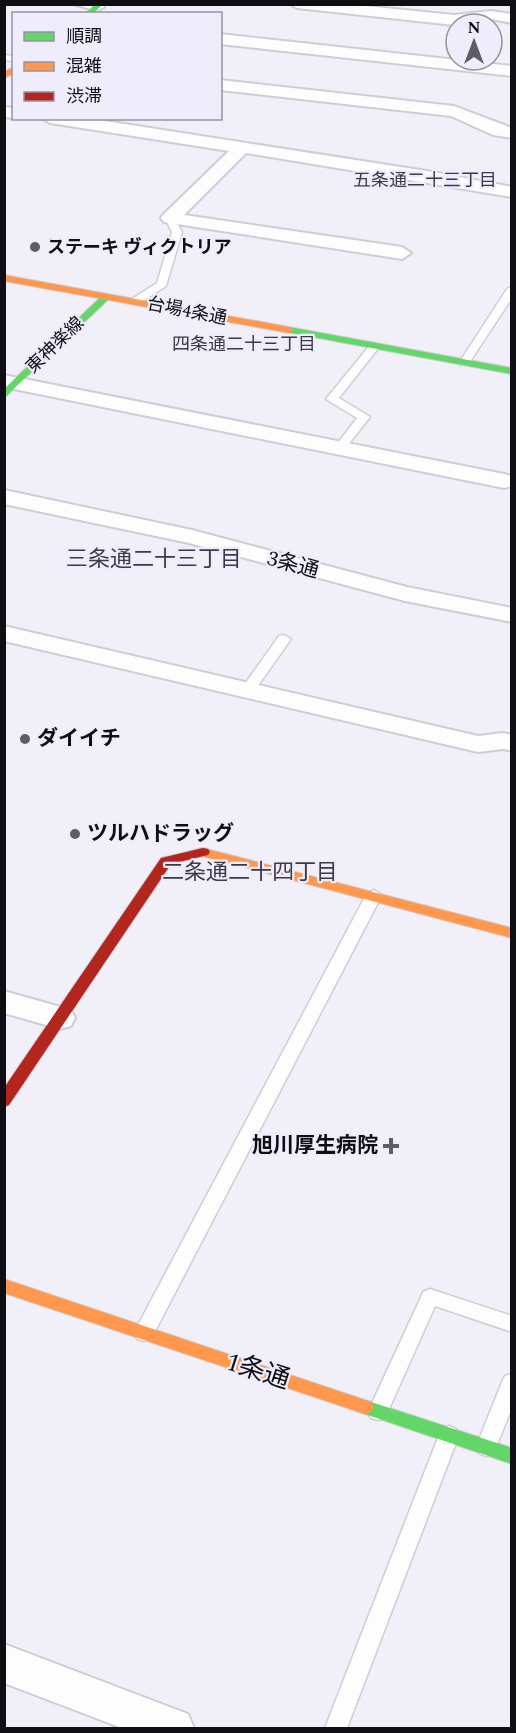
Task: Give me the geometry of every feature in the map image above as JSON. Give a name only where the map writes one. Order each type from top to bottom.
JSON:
[{"type":"street","points":[[81,4],[95,8]]},
{"type":"street","points":[[297,4],[454,20],[492,15],[512,19]]},
{"type":"street","points":[[222,39],[512,71]]},
{"type":"street","points":[[222,85],[454,111],[498,131],[512,133]]},
{"type":"street","points":[[63,120],[433,177],[512,192]]},
{"type":"street","points":[[170,218],[242,148]]},
{"type":"street","points":[[170,218],[402,253]]},
{"type":"street","name":"台場4条通","points":[[4,278],[512,371]]},
{"type":"street","name":"東神楽線","points":[[8,386],[107,296]]},
{"type":"street","points":[[8,386],[504,481]]},
{"type":"street","name":"3条通","points":[[4,497],[192,537],[405,594],[512,615]]},
{"type":"street","points":[[4,633],[478,744],[509,736]]},
{"type":"street","points":[[4,1101],[166,861],[206,851],[512,933]]},
{"type":"street","points":[[4,1002],[60,1018]]},
{"type":"street","name":"1条通","points":[[4,1286],[512,1456]]},
{"type":"street","points":[[4,1663],[173,1728]]},
{"type":"lane","points":[[136,301],[162,284],[177,232],[170,218]]},
{"type":"lane","points":[[464,363],[512,289]]},
{"type":"lane","points":[[340,448],[364,417],[332,399],[375,346]]},
{"type":"lane","points":[[247,691],[284,639]]},
{"type":"lane","points":[[144,1333],[374,895]]},
{"type":"lane","points":[[378,1412],[430,1298],[512,1324]]},
{"type":"lane","points":[[486,1448],[512,1382]]},
{"type":"lane","points":[[336,1728],[449,1435]]},
{"type":"traffic: fast","points":[[90,12],[100,4]]},
{"type":"traffic: fast","points":[[4,395],[107,296]]},
{"type":"traffic: fast","points":[[289,330],[512,371]]},
{"type":"traffic: fast","points":[[365,1407],[512,1456]]},
{"type":"traffic: slow","points":[[4,76],[12,70]]},
{"type":"traffic: slow","points":[[4,278],[289,330]]},
{"type":"traffic: slow","points":[[203,852],[512,933]]},
{"type":"traffic: slow","points":[[4,1286],[365,1407]]},
{"type":"traffic: jam","points":[[4,1101],[166,861],[203,852]]},
{"type":"place","name":"ステーキ ヴィクトリア","points":[[35,247]]},
{"type":"place","name":"ダイイチ","points":[[25,739]]},
{"type":"place","name":"ツルハドラッグ","points":[[75,834]]},
{"type":"place","name":"旭川厚生病院","points":[[391,1146]]},
{"type":"district","name":"五条通二十三丁目","points":[[425,180]]},
{"type":"district","name":"四条通二十三丁目","points":[[244,344]]},
{"type":"district","name":"三条通二十三丁目","points":[[154,559]]},
{"type":"district","name":"二条通二十四丁目","points":[[250,872]]}]
